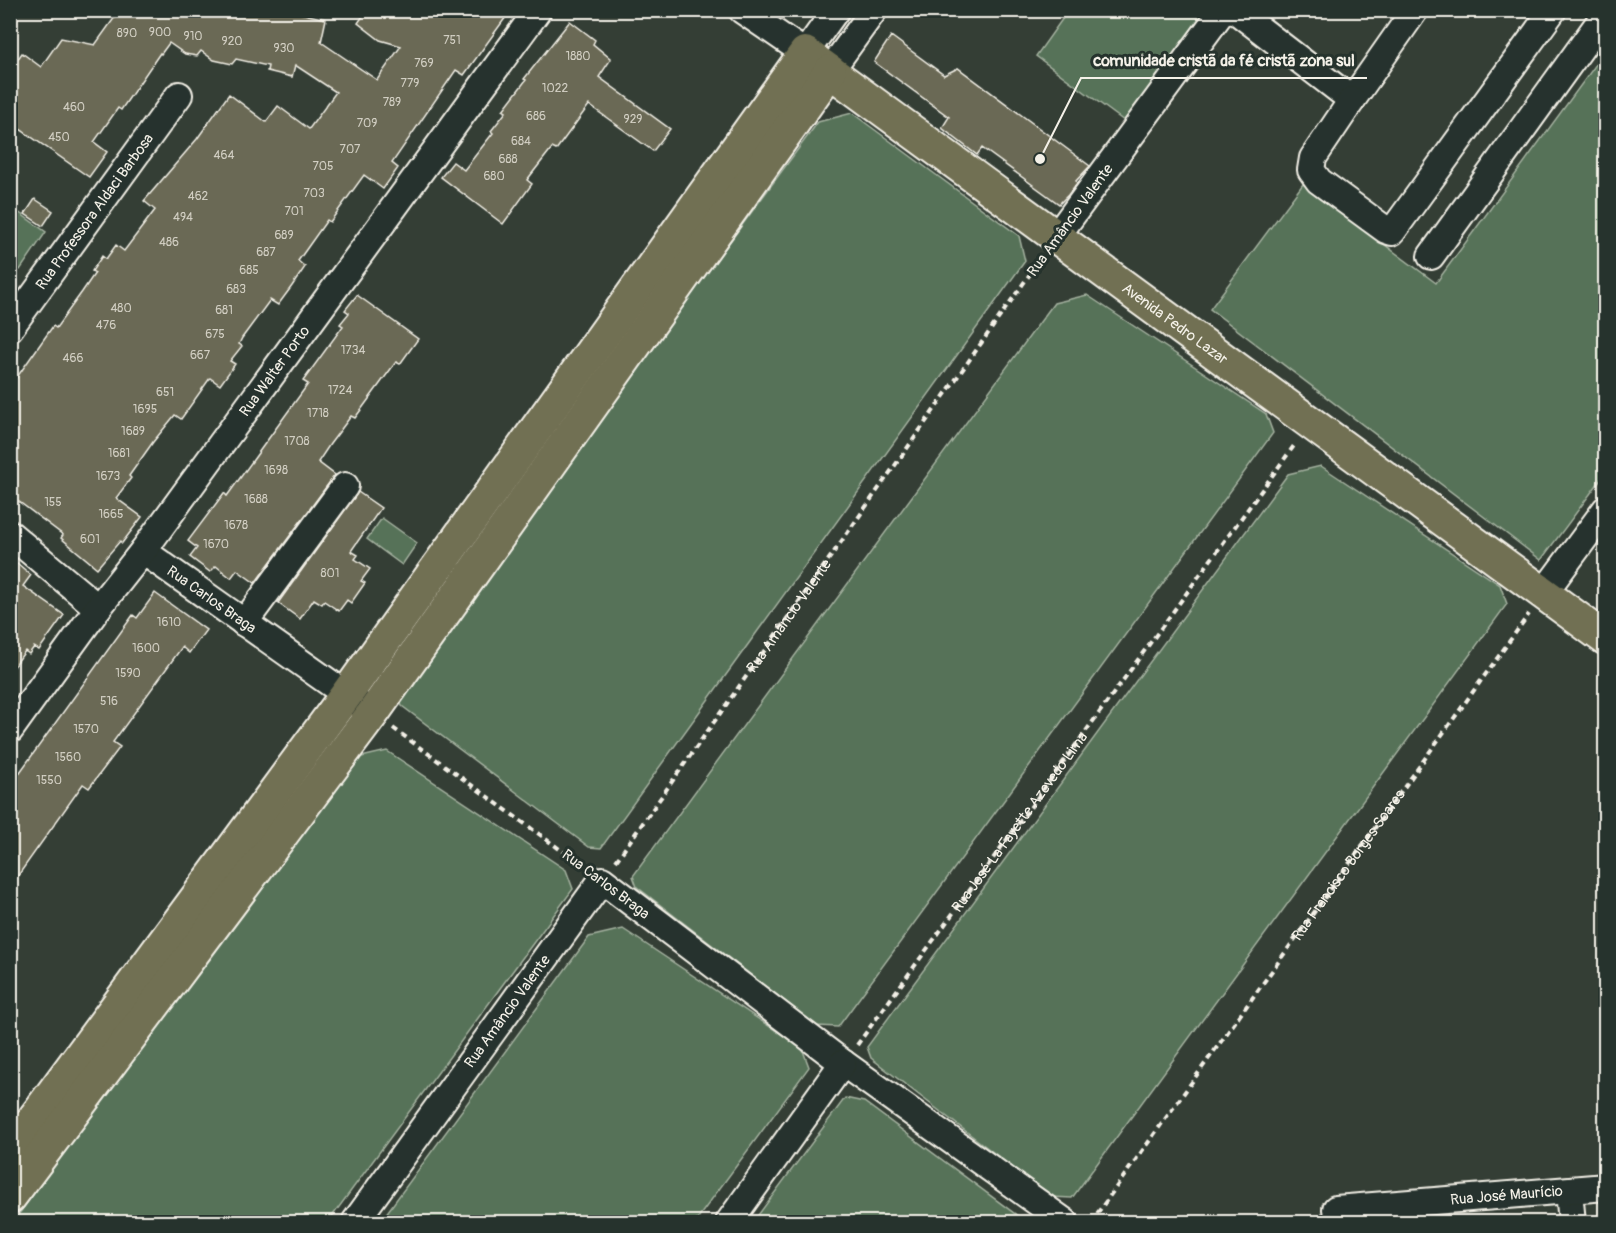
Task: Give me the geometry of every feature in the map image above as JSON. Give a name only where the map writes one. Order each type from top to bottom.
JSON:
[{"type":"main road","name":"Avenida Pedro Lazar","points":[[805,53],[1605,639]]},
{"type":"main road","points":[[10,1150],[346,695],[805,53]]},
{"type":"main road","points":[[10,1197],[373,713],[830,70]]},
{"type":"main road","points":[[656,262],[680,282]]},
{"type":"main road","points":[[469,523],[496,541]]},
{"type":"street","name":"Rua Walter Porto","points":[[10,730],[538,10]]},
{"type":"street","name":"Avenida Pedro Lazar","points":[[742,10],[805,53]]},
{"type":"street","points":[[805,53],[836,10]]},
{"type":"street","points":[[830,70],[874,10]]},
{"type":"street","name":"Rua Amâncio Valente","points":[[1056,237],[1223,10]]},
{"type":"street","points":[[1235,10],[1352,99]]},
{"type":"street","points":[[1415,10],[1313,158],[1311,170],[1319,181],[1392,232],[1553,10]]},
{"type":"street","points":[[1431,256],[1605,12]]},
{"type":"street","name":"Rua Professora Aldaci Barbosa","points":[[10,328],[179,96]]},
{"type":"street","points":[[244,623],[345,486]]},
{"type":"street","points":[[1543,594],[1605,508]]},
{"type":"street","points":[[10,534],[98,608]]},
{"type":"street","name":"Rua Carlos Braga","points":[[143,551],[373,713]]},
{"type":"street","name":"Rua Carlos Braga","points":[[602,880],[843,1063],[1065,1222]]},
{"type":"street","name":"Rua Amâncio Valente","points":[[355,1222],[602,880]]},
{"type":"street","points":[[729,1222],[843,1063]]},
{"type":"street","name":"Rua José Maurício","points":[[1336,1209],[1569,1192],[1605,1187]]},
{"type":"street","points":[[1569,1192],[1572,1222]]},
{"type":"path","name":"Rua Amâncio Valente","points":[[602,880],[1056,237]]},
{"type":"path","name":"Rua José La Fayette Azevedo Lima","points":[[843,1063],[1311,423]]},
{"type":"path","name":"Rua Francisco Borges Soares","points":[[1091,1222],[1543,594]]},
{"type":"path","name":"Rua Carlos Braga","points":[[373,713],[602,880]]},
{"type":"green space","points":[[1068,11],[1207,11],[1124,121],[1036,56]]},
{"type":"green space","points":[[1605,52],[1605,474],[1541,560],[1210,309],[1303,184],[1436,283]]},
{"type":"green space","points":[[852,113],[1019,236],[1025,261],[601,848],[589,847],[402,706],[397,694],[818,122]]},
{"type":"green space","points":[[11,207],[46,232],[20,270],[11,263]]},
{"type":"green space","points":[[1087,295],[1266,414],[1273,433],[838,1027],[817,1026],[637,887],[633,876],[1054,303]]},
{"type":"green space","points":[[1321,466],[1500,585],[1507,604],[1072,1198],[1051,1197],[871,1058],[867,1047],[1288,474]]},
{"type":"green space","points":[[382,518],[417,543],[402,565],[367,539]]},
{"type":"green space","points":[[387,751],[566,870],[573,889],[328,1222],[13,1222],[353,759]]},
{"type":"green space","points":[[623,929],[802,1048],[809,1067],[695,1222],[380,1222],[589,937]]},
{"type":"green space","points":[[845,1098],[864,1102],[1026,1222],[753,1222]]},
{"type":"building","points":[[120,10],[286,10],[326,19],[321,42],[377,80],[401,46],[380,40],[358,23],[367,10],[511,10],[464,75],[456,70],[392,163],[398,168],[383,189],[364,175],[330,222],[327,220],[298,261],[305,267],[278,305],[270,300],[242,338],[239,344],[242,346],[230,361],[235,364],[220,385],[210,378],[181,419],[175,415],[153,442],[116,498],[142,517],[122,543],[120,541],[97,568],[61,538],[63,535],[10,495],[10,387],[53,326],[56,328],[82,292],[95,273],[92,271],[102,256],[106,259],[116,245],[124,251],[155,210],[144,201],[197,139],[229,94],[266,122],[278,106],[309,129],[336,92],[295,65],[292,77],[267,71],[268,66],[236,59],[232,64],[214,60],[201,51],[197,56],[185,54],[169,43],[121,110],[118,108],[94,142],[107,152],[89,177],[10,122],[10,70],[22,53],[41,67],[61,38],[95,45]]},
{"type":"building","points":[[570,21],[595,40],[593,44],[611,59],[599,77],[670,129],[653,151],[589,105],[556,150],[552,148],[527,180],[532,184],[503,224],[441,177],[453,162],[464,170],[493,133],[491,131],[506,112],[503,110],[526,80],[524,79]]},
{"type":"building","points":[[891,36],[944,75],[958,68],[1090,166],[1076,181],[1077,183],[1068,195],[1059,204],[982,148],[977,155],[942,128],[949,117],[874,62]]},
{"type":"building","points":[[35,199],[53,211],[43,226],[25,214]]},
{"type":"building","points":[[357,295],[418,339],[400,364],[396,362],[355,418],[351,416],[330,444],[318,462],[335,475],[255,583],[237,570],[231,578],[216,566],[210,572],[190,557],[197,548],[188,541],[224,493],[227,496],[308,384],[303,381],[343,326],[340,324],[349,313],[345,310]]},
{"type":"building","points":[[358,492],[381,508],[351,551],[358,555],[355,559],[370,569],[361,581],[365,583],[351,603],[347,600],[339,611],[324,601],[322,604],[314,599],[300,619],[278,603]]},
{"type":"building","points":[[10,557],[31,575],[23,586],[64,615],[39,650],[34,647],[29,654],[25,651],[10,672]]},
{"type":"building","points":[[155,593],[206,630],[189,653],[182,647],[113,742],[120,747],[89,788],[83,784],[10,887],[10,786],[133,615],[137,618]]},
{"type":"place","name":"comunidade cristã da fé cristã zona sul","points":[[1040,159]]}]
